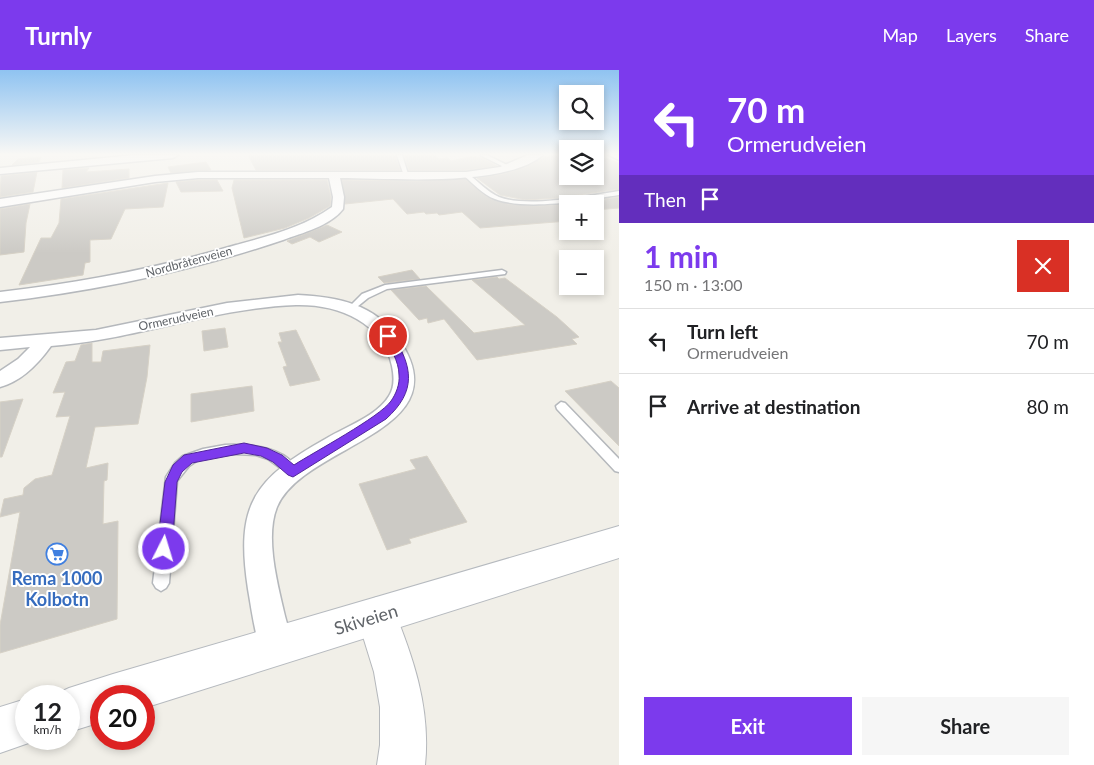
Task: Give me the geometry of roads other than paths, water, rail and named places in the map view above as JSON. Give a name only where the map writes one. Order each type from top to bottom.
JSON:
[{"type":"main road","name":"Skiveien","points":[[150,685],[619,542]]},
{"type":"main road","points":[[377,617],[403,704],[405,728],[401,765]]},
{"type":"main road","points":[[0,730],[15,725]]},
{"type":"street","points":[[0,203],[68,187]]},
{"type":"street","name":"Nordbråtenveien","points":[[0,297],[53,291],[130,277],[278,237],[326,217],[336,210],[339,203],[336,187]]},
{"type":"street","name":"Ormerudveien","points":[[0,344],[96,336],[216,310],[281,301],[317,300],[352,308],[372,320],[388,336],[405,374],[403,387],[395,404],[382,416],[293,472],[278,485],[264,504],[258,526],[259,560],[276,647]]},
{"type":"street","points":[[0,380],[27,364],[45,340]]},
{"type":"lane","points":[[483,187],[494,196],[509,201],[532,201],[619,193]]},
{"type":"lane","points":[[352,308],[365,296],[385,287],[422,280],[502,272]]},
{"type":"lane","points":[[561,406],[619,467]]},
{"type":"lane","points":[[161,583],[171,482],[178,469],[189,459],[244,448],[263,452],[278,458],[293,472]]},
{"type":"place","name":"Rema 1000 Kolbotn","points":[[57,554]]}]
